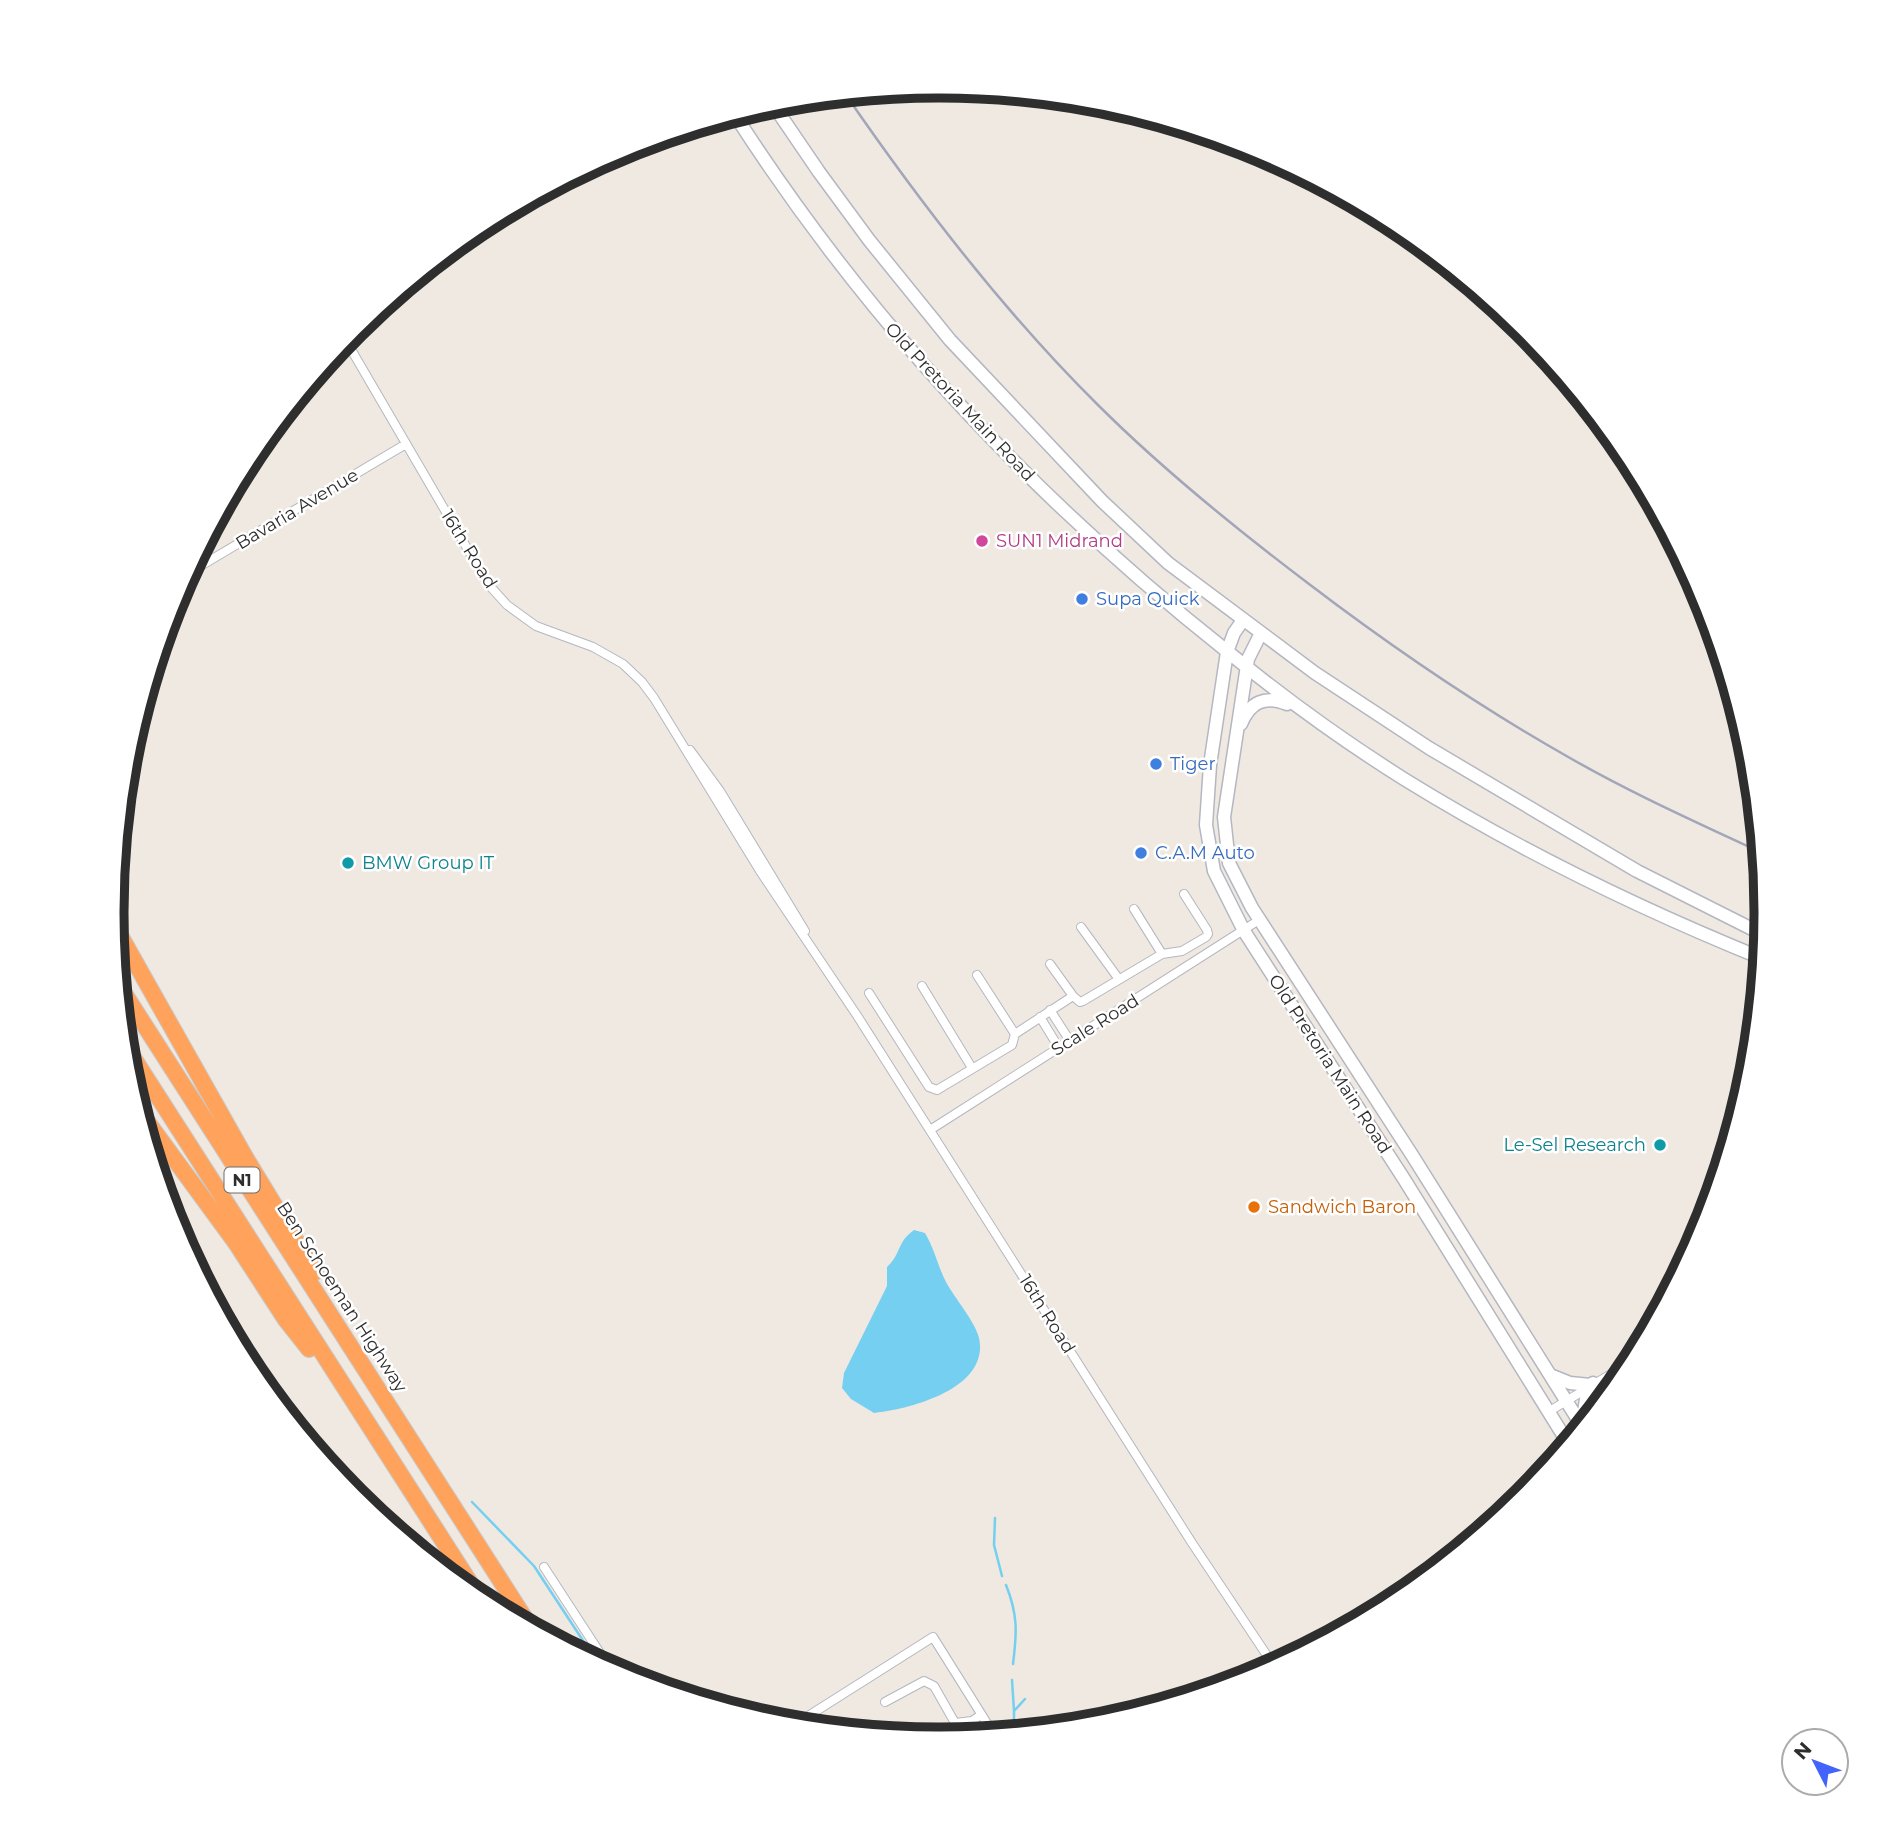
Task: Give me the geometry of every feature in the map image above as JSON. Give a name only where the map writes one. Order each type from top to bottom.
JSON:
[{"type":"highway","points":[[125,944],[246,1157],[337,1307],[369,1371]]},
{"type":"highway","name":"Ben Schoeman Highway","points":[[129,1002],[247,1189],[369,1371],[520,1611]]},
{"type":"highway","name":"N1","points":[[139,1068],[463,1574]]},
{"type":"highway","points":[[155,1132],[236,1243],[293,1330],[351,1399]]},
{"type":"main road","name":"Old Pretoria Main Road","points":[[780,114],[869,240],[967,359],[1120,519],[1168,563],[1369,710],[1468,772],[1637,871],[1753,931]]},
{"type":"main road","name":"Old Pretoria Main Road","points":[[740,123],[774,176],[822,241],[944,389],[1026,475],[1149,590],[1318,722],[1402,778],[1496,833],[1623,898],[1752,954]]},
{"type":"main road","name":"Old Pretoria Main Road","points":[[1243,620],[1234,633],[1227,652],[1210,765],[1206,825],[1214,871],[1244,931],[1563,1435]]},
{"type":"main road","name":"Old Pretoria Main Road","points":[[1261,633],[1249,654],[1234,742],[1225,810],[1229,863],[1259,920],[1412,1155],[1577,1417]]},
{"type":"main road","points":[[1234,742],[1247,712],[1261,701],[1282,702],[1318,722]]},
{"type":"main road","points":[[1550,1375],[1570,1383],[1592,1384],[1585,1409]]},
{"type":"street","name":"16th Road","points":[[351,350],[488,584],[506,606],[536,626],[593,647],[622,664],[642,682],[674,732],[720,790],[789,901],[822,961],[1185,1534],[1268,1657]]},
{"type":"street","name":"Bavaria Avenue","points":[[203,565],[406,444]]},
{"type":"street","points":[[1050,964],[1080,1002],[1162,954],[1182,951],[1208,934],[1184,894]]},
{"type":"street","points":[[1134,909],[1162,954]]},
{"type":"street","name":"Scale Road","points":[[930,1130],[1259,920]]},
{"type":"street","points":[[1082,927],[1118,978]]},
{"type":"street","points":[[977,975],[1015,1034]]},
{"type":"street","points":[[922,986],[972,1068]]},
{"type":"street","points":[[869,993],[932,1090],[937,1090],[1012,1045],[1015,1034],[1073,996]]},
{"type":"street","points":[[1050,1010],[1070,1041]]},
{"type":"street","points":[[1040,1017],[1059,1048]]},
{"type":"street","points":[[1548,1412],[1611,1372]]},
{"type":"street","points":[[544,1567],[600,1652]]},
{"type":"street","points":[[808,1716],[933,1637],[987,1725]]},
{"type":"street","points":[[885,1702],[924,1682],[934,1686],[955,1723],[972,1721],[981,1714]]},
{"type":"water","points":[[914,1230],[925,1233],[946,1282],[973,1324],[979,1338],[979,1355],[973,1370],[961,1383],[945,1393],[908,1407],[874,1413],[851,1399],[842,1388],[844,1373],[887,1286],[887,1267],[904,1239]]},
{"type":"waterway","points":[[472,1502],[534,1566],[587,1647]]},
{"type":"waterway","points":[[995,1518],[994,1545],[1002,1576]]},
{"type":"waterway","points":[[1006,1585],[1016,1624],[1013,1664]]},
{"type":"waterway","points":[[1012,1680],[1014,1711]]},
{"type":"waterway","points":[[1014,1723],[1014,1711],[1025,1699]]},
{"type":"railway","points":[[852,103],[964,256],[1029,332],[1122,428],[1200,498],[1341,608],[1469,697],[1593,771],[1751,848]]},
{"type":"place","name":"SUN1 Midrand","points":[[982,541]]},
{"type":"place","name":"Supa Quick","points":[[1082,599]]},
{"type":"place","name":"Tiger","points":[[1156,764]]},
{"type":"place","name":"C.A.M Auto","points":[[1141,853]]},
{"type":"place","name":"BMW Group IT","points":[[348,863]]},
{"type":"place","name":"Le-Sel Research","points":[[1660,1145]]},
{"type":"place","name":"Sandwich Baron","points":[[1254,1207]]}]
